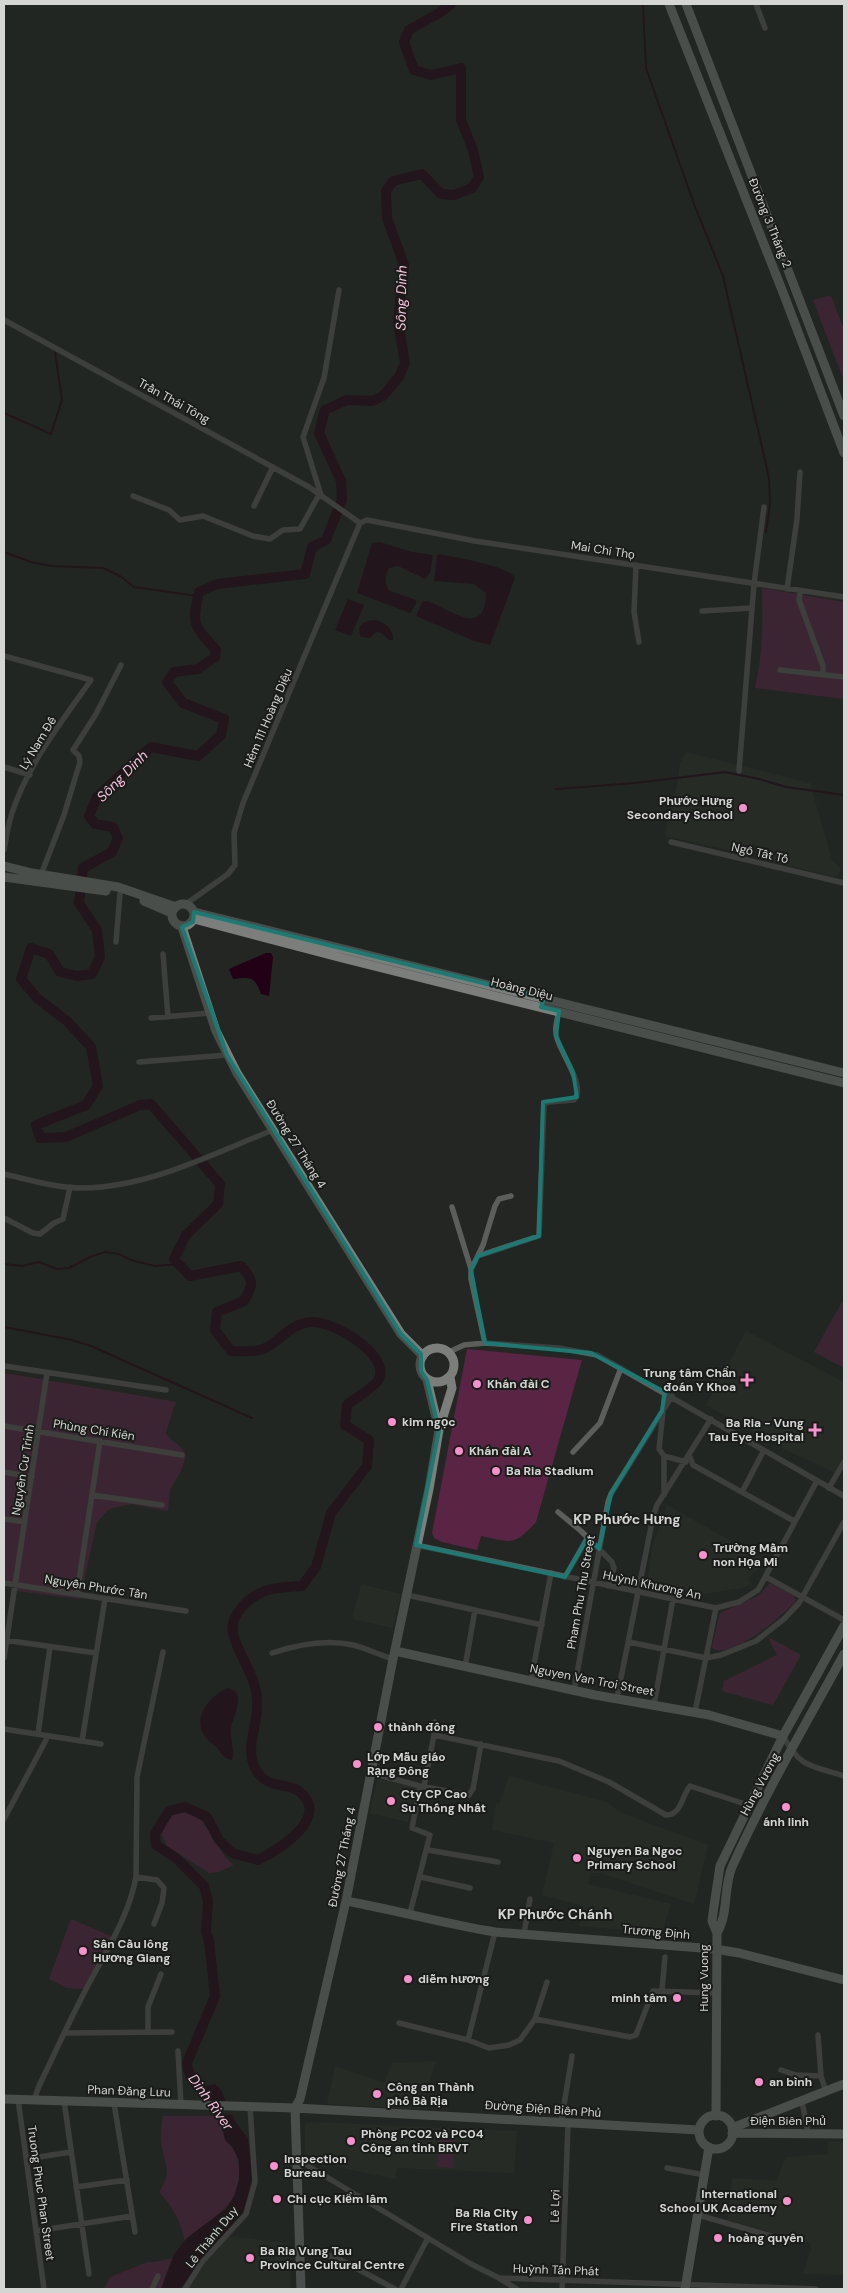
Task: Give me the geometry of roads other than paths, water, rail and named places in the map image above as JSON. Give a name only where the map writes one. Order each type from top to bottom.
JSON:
[{"type":"street","name":"Đường 3 Tháng 2","points":[[669,4],[844,453]]},
{"type":"street","name":"Đường 3 Tháng 2","points":[[686,4],[796,291],[841,397],[844,416]]},
{"type":"street","points":[[756,4],[765,28]]},
{"type":"street","points":[[679,27],[692,21]]},
{"type":"street","points":[[133,496],[169,510],[180,520],[203,516],[253,536],[270,539],[283,530],[300,529],[320,494],[303,437],[324,378],[338,290]]},
{"type":"street","points":[[784,295],[796,291]]},
{"type":"street","name":"Trần Thái Tông","points":[[4,320],[320,494],[360,523]]},
{"type":"street","points":[[254,506],[272,467]]},
{"type":"street","points":[[787,589],[798,518],[800,472]]},
{"type":"street","points":[[739,771],[754,584],[764,507]]},
{"type":"street","name":"Mai Chí Thọ","points":[[360,523],[367,520],[412,530],[844,598]]},
{"type":"street","name":"Hẻm 111 Hoàng Diệu","points":[[186,904],[228,874],[235,865],[234,833],[244,803],[360,523]]},
{"type":"street","points":[[636,565],[634,612],[640,642]]},
{"type":"street","points":[[800,592],[799,600],[823,666],[823,674]]},
{"type":"street","points":[[702,611],[752,608]]},
{"type":"street","name":"Lý Nam Đế","points":[[4,656],[91,680],[51,736],[30,775],[12,814],[4,850]]},
{"type":"street","points":[[41,875],[64,815],[80,762],[79,756],[73,750],[96,714],[121,666]]},
{"type":"street","points":[[780,670],[844,677]]},
{"type":"street","points":[[4,768],[30,775]]},
{"type":"street","name":"Ngô Tất Tố","points":[[672,842],[844,883]]},
{"type":"street","points":[[4,866],[41,875],[51,880]]},
{"type":"street","points":[[4,876],[128,890],[174,910]]},
{"type":"street","points":[[97,886],[174,910],[186,904],[194,915],[190,925],[182,927],[174,922],[174,910]]},
{"type":"street","points":[[116,942],[120,893]]},
{"type":"street","name":"Hoàng Diệu","points":[[194,915],[543,1003],[844,1073]]},
{"type":"street","name":"Đường 27 Tháng 4","points":[[182,927],[210,1013],[227,1055],[401,1334],[423,1356]]},
{"type":"street","points":[[163,954],[168,1017]]},
{"type":"street","name":"Hoàng Diệu","points":[[543,1003],[559,1011],[844,1083]]},
{"type":"street","points":[[478,1256],[539,1236],[544,1104],[574,1100],[577,1097],[573,1072],[556,1036],[559,1011]]},
{"type":"street","points":[[151,1018],[210,1013]]},
{"type":"street","points":[[139,1062],[227,1055]]},
{"type":"street","points":[[803,1073],[805,1063]]},
{"type":"street","points":[[4,1174],[70,1187],[122,1184],[175,1171],[211,1154],[273,1130]]},
{"type":"street","points":[[4,1218],[33,1234],[40,1234],[54,1223],[63,1219],[70,1187]]},
{"type":"street","points":[[471,1270],[478,1256],[495,1206],[499,1200],[511,1196]]},
{"type":"street","points":[[452,1207],[471,1270],[471,1279],[485,1343]]},
{"type":"street","points":[[439,1430],[427,1380],[420,1366],[423,1356],[432,1349],[437,1348],[449,1352],[464,1345],[485,1343],[584,1351],[604,1358],[665,1392],[844,1496]]},
{"type":"street","points":[[427,1380],[441,1383],[450,1377],[455,1366],[449,1352]]},
{"type":"street","points":[[4,1366],[166,1390]]},
{"type":"street","points":[[573,1452],[600,1423],[620,1368]]},
{"type":"street","name":"Nguyễn Cư Trinh","points":[[4,1658],[5,1640],[16,1585],[47,1373]]},
{"type":"street","name":"Đường 27 Tháng 4","points":[[301,2289],[295,2108],[300,2098],[346,1901],[416,1545],[429,1489],[439,1430],[451,1392],[450,1377]]},
{"type":"street","points":[[664,1495],[664,1456],[659,1449],[665,1392]]},
{"type":"street","name":"Pham Phu Thu Street","points":[[574,1690],[606,1512],[612,1494],[672,1396]]},
{"type":"street","points":[[617,1698],[653,1517],[664,1495],[711,1419]]},
{"type":"street","name":"Phùng Chí Kiên","points":[[4,1426],[182,1455]]},
{"type":"street","points":[[77,1594],[100,1441]]},
{"type":"street","points":[[742,1492],[764,1450]]},
{"type":"street","points":[[664,1456],[688,1459],[692,1465],[794,1521]]},
{"type":"street","points":[[830,1488],[844,1462]]},
{"type":"street","points":[[4,1472],[32,1477]]},
{"type":"street","name":"Huỳnh Khương An","points":[[416,1545],[716,1608],[746,1598],[758,1590],[817,1480]]},
{"type":"street","points":[[92,1494],[162,1505]]},
{"type":"street","points":[[558,1512],[588,1537],[613,1565],[608,1586]]},
{"type":"street","points":[[4,1519],[25,1522]]},
{"type":"street","points":[[629,1642],[706,1658],[721,1655],[763,1637],[784,1619],[803,1597],[844,1522]]},
{"type":"street","points":[[564,1577],[588,1537]]},
{"type":"street","points":[[531,1681],[551,1574]]},
{"type":"street","points":[[766,1577],[844,1620]]},
{"type":"street","name":"Nguyễn Phước Tần","points":[[4,1583],[186,1611]]},
{"type":"street","points":[[407,1595],[542,1624]]},
{"type":"street","points":[[82,1741],[105,1599]]},
{"type":"street","points":[[654,1705],[673,1599]]},
{"type":"street","points":[[695,1712],[716,1608]]},
{"type":"street","points":[[465,1667],[475,1610]]},
{"type":"street","name":"Hùng Vương","points":[[783,1736],[844,1626]]},
{"type":"street","points":[[5,1640],[96,1653]]},
{"type":"street","points":[[272,1653],[292,1646],[339,1642],[354,1645],[378,1655],[394,1655]]},
{"type":"street","points":[[38,1734],[50,1646]]},
{"type":"street","points":[[34,2100],[38,2086],[64,2033],[106,1954],[133,1890],[136,1877],[137,1777],[163,1652]]},
{"type":"street","name":"Hùng Vương","points":[[717,1933],[724,1921],[731,1869],[758,1812],[844,1654]]},
{"type":"street","name":"Nguyen Van Troi Street","points":[[394,1655],[695,1712],[783,1736]]},
{"type":"street","points":[[410,1913],[428,1850],[430,1835],[412,1828],[436,1722]]},
{"type":"street","points":[[4,1729],[101,1744]]},
{"type":"street","points":[[434,1735],[550,1759],[576,1767],[609,1782],[666,1815],[670,1815],[678,1810],[690,1786],[748,1804]]},
{"type":"street","points":[[783,1736],[791,1751],[802,1763],[844,1776]]},
{"type":"street","name":"Hung Vuong","points":[[716,2116],[715,1949],[717,1933],[712,1921],[720,1866],[748,1804],[783,1736]]},
{"type":"street","points":[[4,1819],[46,1740]]},
{"type":"street","points":[[371,1772],[465,1795],[471,1793],[481,1744]]},
{"type":"street","points":[[428,1850],[498,1862]]},
{"type":"street","points":[[136,1877],[157,1880],[164,1888],[154,1924]]},
{"type":"street","points":[[421,1877],[470,1888]]},
{"type":"street","points":[[524,1934],[530,1899]]},
{"type":"street","name":"Trương Định","points":[[346,1901],[494,1932],[715,1949],[739,1953],[844,1980]]},
{"type":"street","points":[[468,2040],[494,1932]]},
{"type":"street","points":[[662,1990],[666,1957]]},
{"type":"street","points":[[148,2032],[148,2007],[161,1974]]},
{"type":"street","points":[[399,2023],[468,2040],[489,2048],[509,2045],[525,2035],[535,2019],[547,1982]]},
{"type":"street","points":[[535,2019],[633,2037],[638,2032],[653,1991],[716,1993]]},
{"type":"street","points":[[64,2033],[172,2032]]},
{"type":"street","points":[[818,2035],[821,2076],[826,2092]]},
{"type":"street","points":[[178,2052],[182,2105]]},
{"type":"street","name":"Lê Lợi","points":[[562,2289],[565,2123],[572,2056]]},
{"type":"street","points":[[780,2070],[796,2075],[821,2076]]},
{"type":"street","points":[[732,2131],[844,2084]]},
{"type":"street","name":"Phan Đăng Lưu","points":[[4,2099],[295,2108]]},
{"type":"street","name":"Truong Phuc Phan Street","points":[[18,2100],[42,2288]]},
{"type":"street","points":[[64,2101],[89,2274]]},
{"type":"street","points":[[802,2101],[808,2133]]},
{"type":"street","points":[[114,2103],[135,2232]]},
{"type":"street","name":"Lê Thành Duy","points":[[185,2289],[202,2262],[246,2214],[255,2182],[252,2108]]},
{"type":"street","name":"Đường Điện Biên Phủ","points":[[295,2108],[699,2130]]},
{"type":"street","points":[[716,2116],[726,2118],[732,2131],[730,2140],[724,2146],[715,2148],[709,2147],[700,2139],[699,2130],[704,2120],[716,2116]]},
{"type":"street","name":"Điện Biên Phủ","points":[[732,2131],[844,2134]]},
{"type":"street","points":[[686,2287],[709,2147]]},
{"type":"street","points":[[26,2159],[71,2152]]},
{"type":"street","name":"Huỳnh Tấn Phát","points":[[296,2162],[305,2164],[471,2264],[499,2278],[686,2287],[816,2289]]},
{"type":"street","points":[[667,2168],[704,2174]]},
{"type":"street","points":[[76,2187],[127,2180]]},
{"type":"street","points":[[698,2215],[788,2241]]},
{"type":"street","points":[[36,2231],[132,2216]]},
{"type":"street","points":[[401,2289],[428,2238]]},
{"type":"street","points":[[299,2248],[336,2258],[395,2289]]},
{"type":"street","points":[[152,2289],[158,2276]]},
{"type":"street","points":[[499,2278],[517,2289]]},
{"type":"water","points":[[380,542],[412,552],[433,555],[430,573],[425,579],[398,566],[389,568],[386,577],[388,589],[416,600],[416,604],[410,613],[357,593],[372,543]]},
{"type":"water","points":[[440,554],[502,569],[515,578],[490,645],[474,641],[416,616],[423,601],[428,601],[466,618],[474,618],[480,615],[484,607],[486,593],[474,584],[434,581],[437,555]]},
{"type":"water","points":[[348,599],[364,605],[351,636],[335,630]]},
{"type":"water","points":[[376,620],[388,627],[392,633],[393,640],[389,640],[381,633],[376,632],[370,638],[361,637],[359,633],[360,626],[365,622]]},
{"type":"water","points":[[266,953],[271,953],[273,957],[269,996],[261,994],[251,979],[233,979],[229,969]]},
{"type":"water","points":[[228,1688],[236,1692],[238,1696],[231,1728],[232,1760],[224,1757],[206,1738],[200,1721],[205,1707],[210,1701]]},
{"type":"water","name":"Dinh River","points":[[215,2084],[221,2090],[236,2123],[248,2138],[252,2179],[243,2213],[202,2259],[180,2289],[161,2289],[174,2254],[187,2238],[226,2209],[234,2196],[239,2180],[239,2161],[233,2148],[225,2140],[222,2124],[201,2096],[205,2086]]},
{"type":"waterway","name":"Sông Dinh","points":[[210,2101],[192,2079],[187,2063],[215,1996],[209,1941],[206,1932],[208,1901],[204,1886],[176,1858],[156,1845],[155,1834],[169,1811],[185,1807],[207,1817],[219,1840],[232,1853],[258,1860],[288,1841],[306,1822],[309,1812],[308,1802],[300,1792],[265,1780],[255,1768],[251,1751],[257,1707],[256,1690],[233,1634],[234,1620],[247,1602],[259,1594],[284,1587],[302,1586],[316,1567],[331,1513],[367,1466],[369,1440],[345,1425],[347,1405],[377,1382],[380,1369],[376,1359],[357,1340],[320,1323],[311,1322],[299,1325],[260,1350],[231,1351],[215,1330],[217,1312],[244,1301],[251,1286],[249,1275],[241,1266],[190,1276],[174,1259],[186,1235],[218,1204],[220,1184],[151,1104],[140,1105],[66,1137],[40,1138],[36,1125],[86,1105],[98,1086],[91,1047],[67,1021],[37,998],[21,979],[31,948],[49,954],[60,972],[77,976],[92,974],[100,957],[97,930],[79,903],[83,868],[112,852],[118,838],[113,827],[95,824],[89,816],[97,797],[151,747],[198,756],[221,735],[224,719],[183,703],[167,682],[174,672],[198,669],[215,657],[216,650],[196,624],[195,612],[199,592],[217,584],[305,574],[312,547],[326,540],[342,500],[341,481],[319,433],[325,410],[347,400],[372,401],[383,396],[399,377],[405,363],[398,321],[404,265],[387,218],[386,191],[393,181],[422,174],[441,194],[454,195],[472,188],[479,177],[473,150],[461,120],[461,68],[431,75],[414,70],[404,42],[409,30],[441,12],[451,4]]},
{"type":"waterway","points":[[643,4],[646,68],[694,204],[723,276],[769,478],[770,504],[766,532]]},
{"type":"waterway","points":[[4,413],[51,434],[62,400],[55,352]]},
{"type":"waterway","points":[[4,552],[31,562],[52,566],[103,568],[120,576],[134,587],[198,596]]},
{"type":"waterway","points":[[556,789],[635,783],[725,772],[786,787],[844,795]]},
{"type":"waterway","points":[[4,1264],[22,1266],[39,1262],[57,1269],[69,1268],[92,1256],[106,1252],[119,1254],[131,1260],[155,1266],[179,1264]]},
{"type":"waterway","points":[[4,1327],[72,1340],[91,1346],[252,1418]]},
{"type":"place","name":"Phước Hưng Secondary School","points":[[743,808]]},
{"type":"place","name":"Trung tâm Chẩn đoán Y Khoa","points":[[747,1380]]},
{"type":"place","name":"Khán đài C","points":[[477,1384]]},
{"type":"place","name":"kim ngọc","points":[[392,1422]]},
{"type":"place","name":"Ba Ria - Vung Tau Eye Hospital","points":[[815,1430]]},
{"type":"place","name":"Khán đài A","points":[[459,1451]]},
{"type":"place","name":"Ba Ria Stadium","points":[[496,1471]]},
{"type":"place","name":"Trường Mầm non Họa Mi","points":[[703,1555]]},
{"type":"place","name":"thành đông","points":[[378,1727]]},
{"type":"place","name":"Lớp Mẫu giáo Rạng Đông","points":[[357,1764]]},
{"type":"place","name":"Cty CP Cao Su Thống Nhất","points":[[391,1801]]},
{"type":"place","name":"ánh linh","points":[[786,1807]]},
{"type":"place","name":"Nguyen Ba Ngoc Primary School","points":[[577,1858]]},
{"type":"place","name":"Sân Cầu lông Hương Giang","points":[[83,1951]]},
{"type":"place","name":"diễm hương","points":[[408,1979]]},
{"type":"place","name":"minh tâm","points":[[677,1998]]},
{"type":"place","name":"an bình","points":[[759,2082]]},
{"type":"place","name":"Công an Thành phố Bà Rịa","points":[[377,2094]]},
{"type":"place","name":"Phòng PC02 và PC04 Công an tỉnh BRVT","points":[[351,2141]]},
{"type":"place","name":"Inspection Bureau","points":[[274,2166]]},
{"type":"place","name":"Chi cục Kiểm lâm","points":[[277,2199]]},
{"type":"place","name":"International School UK Academy","points":[[787,2201]]},
{"type":"place","name":"Ba Ria City Fire Station","points":[[528,2220]]},
{"type":"place","name":"hoàng quyên","points":[[718,2238]]},
{"type":"place","name":"Ba Ria Vung Tau Province Cultural Centre","points":[[250,2258]]},
{"type":"district","name":"KP Phước Hưng","points":[[627,1519]]},
{"type":"district","name":"KP Phước Chánh","points":[[555,1914]]}]
